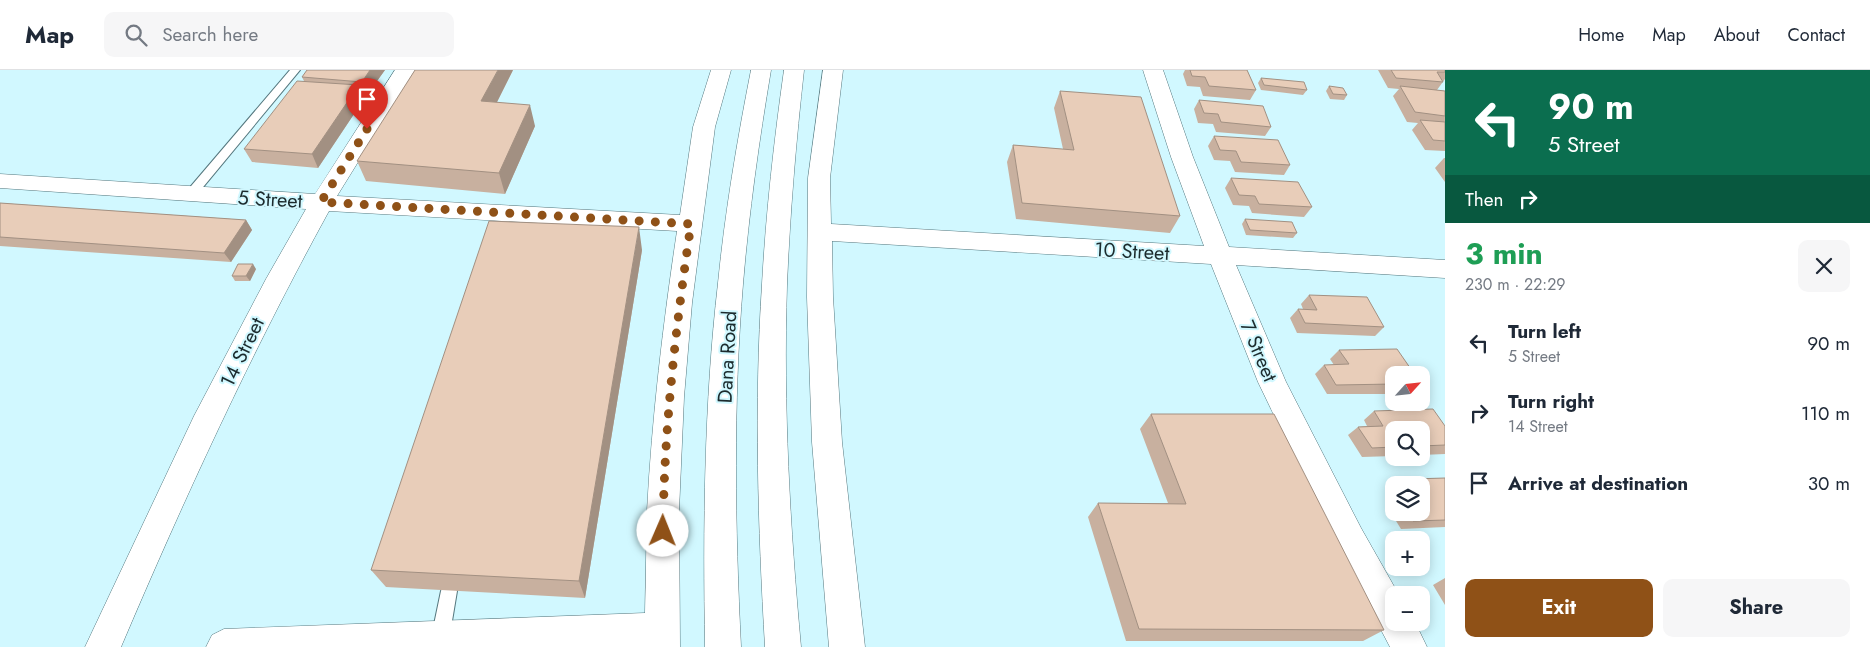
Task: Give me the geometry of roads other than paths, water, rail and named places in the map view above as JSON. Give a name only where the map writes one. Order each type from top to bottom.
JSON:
[{"type":"street","name":"14 Street","points":[[103,647],[169,499],[271,293],[321,202],[405,70]]},
{"type":"street","points":[[224,647],[440,638],[662,638],[663,511],[670,397],[679,303],[704,127],[721,70]]},
{"type":"street","name":"Dana Road","points":[[723,647],[721,498],[724,389],[729,308],[736,221],[745,156],[761,70]]},
{"type":"street","points":[[783,647],[774,491],[773,374],[778,220],[794,70]]},
{"type":"street","points":[[833,70],[819,178],[819,232],[827,442],[847,647]]},
{"type":"street","name":"7 Street","points":[[1153,70],[1182,157],[1272,382],[1350,539],[1385,603]]},
{"type":"street","name":"5 Street","points":[[0,181],[190,195],[321,202],[534,222],[691,224]]},
{"type":"street","name":"10 Street","points":[[819,232],[1445,269]]},
{"type":"street","points":[[1401,631],[1409,647]]},
{"type":"lane","points":[[190,195],[295,70]]},
{"type":"lane","points":[[440,638],[449,591]]}]
